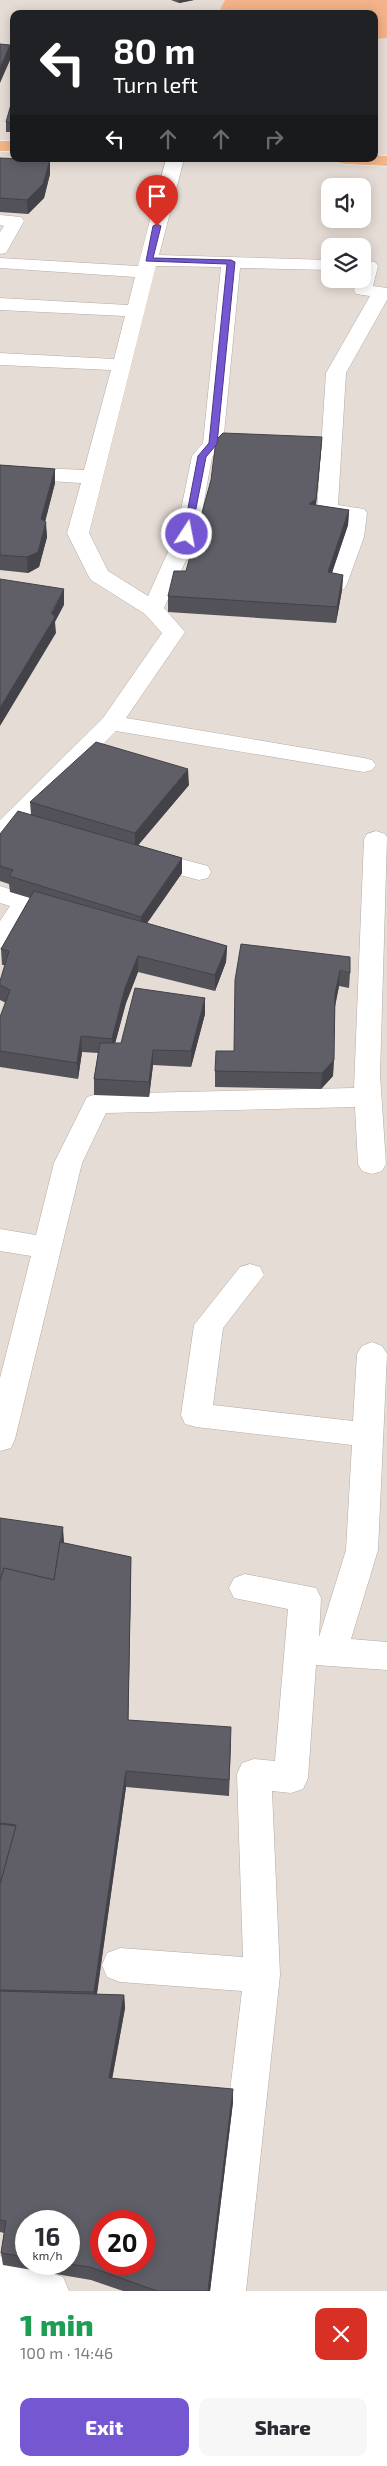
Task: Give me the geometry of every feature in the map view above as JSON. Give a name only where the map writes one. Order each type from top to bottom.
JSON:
[{"type":"street","points":[[7,827],[111,722],[174,632],[152,609],[100,574],[78,532],[174,162]]},
{"type":"street","points":[[0,220],[15,221],[0,249]]},
{"type":"street","points":[[152,609],[187,534],[202,456],[223,444],[231,262]]},
{"type":"street","points":[[0,263],[147,266],[231,262],[321,265]]},
{"type":"street","points":[[336,584],[353,537],[357,514],[327,510],[321,448],[336,373],[382,292],[363,290],[373,266]]},
{"type":"street","points":[[0,304],[135,311]]},
{"type":"street","points":[[0,359],[121,365]]},
{"type":"street","points":[[0,472],[92,477]]},
{"type":"street","points":[[111,722],[364,765]]},
{"type":"street","points":[[7,827],[42,827]]},
{"type":"street","points":[[372,1164],[376,839]]},
{"type":"street","points":[[125,851],[199,872]]},
{"type":"street","points":[[0,894],[25,902],[0,940]]},
{"type":"street","points":[[0,1439],[68,1163],[98,1104],[374,1082]]},
{"type":"street","points":[[0,1240],[47,1248]]},
{"type":"street","points":[[250,1275],[209,1325],[196,1415],[368,1435]]},
{"type":"street","points":[[226,2291],[262,1975],[254,1774],[291,1778],[316,1651],[362,1550],[372,1354]]},
{"type":"street","points":[[245,1588],[305,1598],[316,1651]]},
{"type":"street","points":[[316,1651],[387,1656]]},
{"type":"street","points":[[120,1965],[262,1975]]},
{"type":"street","points":[[0,2276],[49,2291]]},
{"type":"shaded area","points":[[225,0],[387,0],[387,38],[378,39],[378,10],[220,10]]},
{"type":"building","points":[[0,44],[10,45],[0,68]]},
{"type":"building","points":[[10,108],[10,122],[6,122]]},
{"type":"building","points":[[0,158],[10,158],[10,162],[49,162],[43,184],[27,200],[0,198]]},
{"type":"building","points":[[223,433],[322,437],[316,499],[309,504],[349,510],[328,572],[343,575],[337,607],[168,596],[174,571],[186,571],[211,480],[216,440]]},
{"type":"building","points":[[0,465],[55,469],[41,519],[46,522],[38,552],[27,557],[0,555]]},
{"type":"building","points":[[0,579],[64,589],[51,612],[55,617],[0,708]]},
{"type":"building","points":[[96,742],[188,769],[135,833],[30,802]]},
{"type":"building","points":[[18,811],[182,858],[141,917],[9,876],[13,870],[0,866],[0,834]]},
{"type":"building","points":[[34,891],[227,946],[215,975],[138,956],[125,988],[112,1039],[81,1036],[77,1063],[0,1051],[0,1017],[10,990],[0,985],[9,951],[1,949]]},
{"type":"building","points":[[241,944],[350,957],[350,973],[340,970],[335,994],[334,1060],[322,1073],[215,1071],[216,1051],[234,1051],[235,980]]},
{"type":"building","points":[[135,988],[205,998],[191,1051],[153,1050],[149,1082],[94,1079],[100,1043],[121,1043]]},
{"type":"building","points":[[0,1518],[63,1527],[54,1580],[4,1568],[0,1581]]},
{"type":"building","points":[[60,1542],[131,1557],[128,1720],[231,1727],[229,1780],[126,1771],[94,1992],[0,1990],[0,1884],[16,1825],[0,1823],[0,1581],[4,1568],[54,1580]]},
{"type":"building","points":[[0,1824],[16,1826],[0,1884]]},
{"type":"building","points":[[0,1991],[124,1995],[109,2078],[233,2089],[208,2291],[157,2291],[112,2275],[155,2275],[155,2210],[90,2210],[90,2267],[80,2266],[80,2210],[15,2210],[15,2255],[1,2253],[6,2221],[0,2220]]},
{"type":"route","points":[[157,226],[148,260],[231,262],[213,444],[202,456],[187,534]]}]
